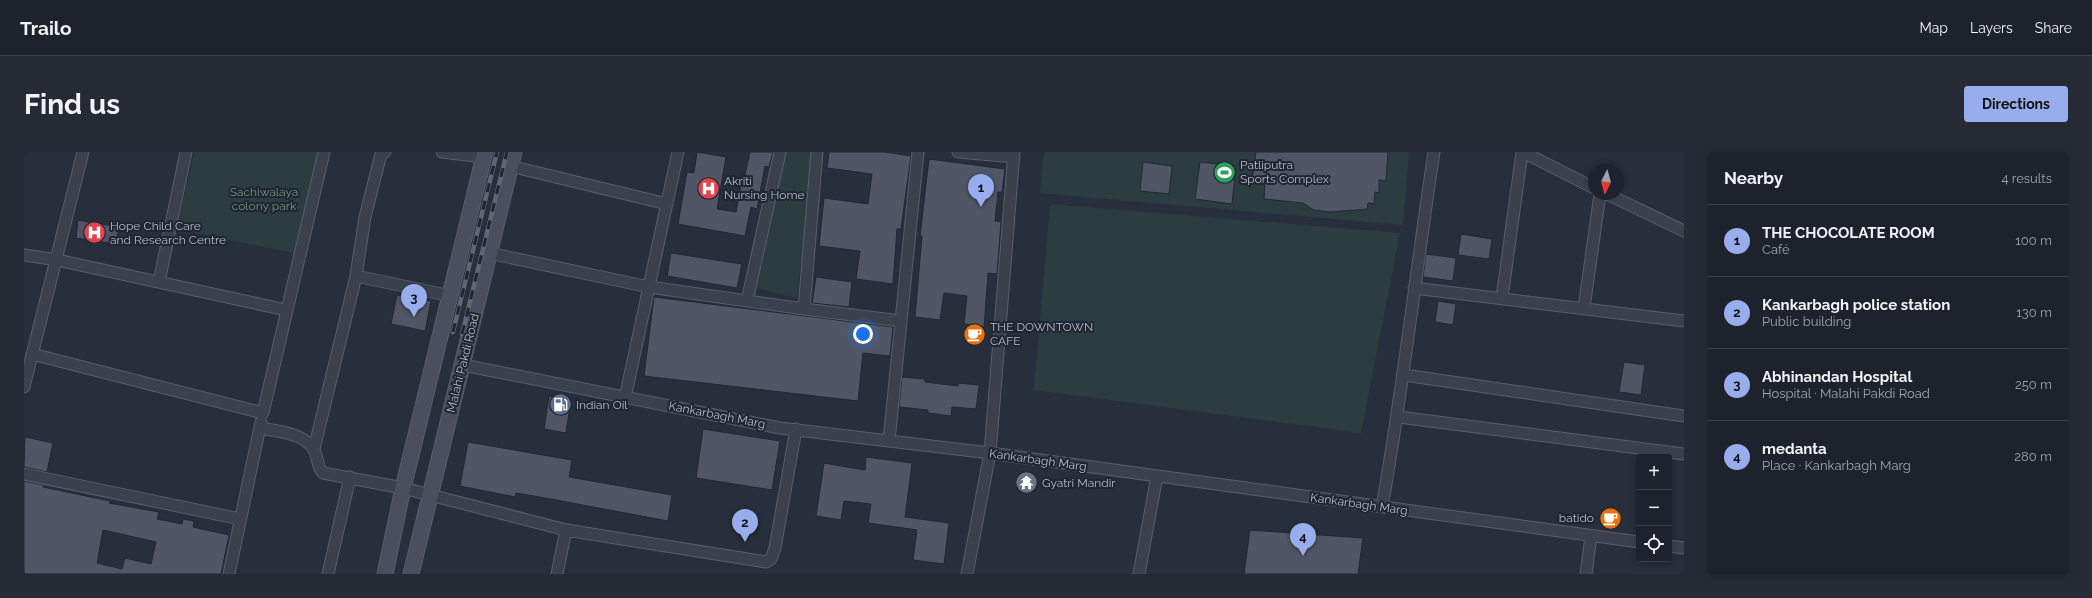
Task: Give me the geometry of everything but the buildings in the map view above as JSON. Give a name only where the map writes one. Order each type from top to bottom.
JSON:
[{"type":"main road","points":[[385,574],[403,488],[485,154]]},
{"type":"main road","name":"Malahi Pakdi Road","points":[[411,574],[512,159]]},
{"type":"street","points":[[24,387],[83,152]]},
{"type":"street","points":[[159,282],[186,152]]},
{"type":"street","points":[[229,574],[263,412],[324,152]]},
{"type":"street","points":[[314,449],[356,276],[365,217],[381,154],[385,152]]},
{"type":"street","points":[[442,152],[485,154]]},
{"type":"street","points":[[624,398],[678,152]]},
{"type":"street","points":[[747,301],[780,152]]},
{"type":"street","points":[[804,309],[817,152]]},
{"type":"street","points":[[889,441],[918,152]]},
{"type":"street","points":[[958,152],[1014,155],[990,454],[967,574]]},
{"type":"street","points":[[1382,507],[1399,417],[1414,288],[1434,152]]},
{"type":"street","points":[[1502,298],[1522,152],[1588,185]]},
{"type":"street","points":[[512,159],[667,204]]},
{"type":"street","points":[[1584,308],[1599,200]]},
{"type":"street","points":[[1619,200],[1684,231]]},
{"type":"street","points":[[489,252],[649,287],[901,321]]},
{"type":"street","points":[[24,255],[57,260],[286,310]]},
{"type":"street","points":[[356,276],[451,296]]},
{"type":"street","points":[[1414,288],[1684,321]]},
{"type":"street","points":[[32,354],[263,412]]},
{"type":"street","name":"Kankarbagh Marg","points":[[463,365],[624,398],[796,430],[1157,476],[1636,542]]},
{"type":"street","points":[[1404,375],[1684,416]]},
{"type":"street","points":[[1399,417],[1684,454]]},
{"type":"street","points":[[260,428],[297,437],[308,443],[314,449],[323,473],[403,488],[566,530],[766,562],[771,559],[775,548],[796,430]]},
{"type":"street","points":[[24,474],[240,519]]},
{"type":"street","points":[[1139,574],[1157,476]]},
{"type":"street","points":[[328,574],[350,477]]},
{"type":"street","points":[[558,574],[566,530]]},
{"type":"street","points":[[1586,574],[1591,536]]},
{"type":"street","points":[[1672,546],[1684,548],[1684,542]]},
{"type":"green space","name":"Sachiwalaya colony park","points":[[194,152],[324,152],[299,254],[177,229]]},
{"type":"green space","points":[[786,152],[813,152],[797,298],[757,288]]},
{"type":"green space","name":"Patliputra Sports Complex","points":[[1044,152],[1409,152],[1403,225],[1040,193]]},
{"type":"green space","points":[[1050,204],[1400,233],[1361,433],[1034,390]]},
{"type":"railway","points":[[453,332],[497,152]]},
{"type":"railway","points":[[462,334],[507,152]]},
{"type":"place","name":"Patliputra Sports Complex","points":[[1225,172]]},
{"type":"place","name":"Akriti Nursing Home","points":[[708,188]]},
{"type":"place","name":"THE CHOCOLATE ROOM","points":[[981,207]]},
{"type":"place","name":"Hope Child Care and Research Centre","points":[[94,233]]},
{"type":"place","name":"Abhinandan Hospital","points":[[414,317]]},
{"type":"place","name":"THE DOWNTOWN CAFE","points":[[974,334]]},
{"type":"place","name":"Indian Oil","points":[[561,405]]},
{"type":"place","name":"Gyatri Mandir","points":[[1026,483]]},
{"type":"place","name":"batido","points":[[1610,518]]},
{"type":"place","name":"Kankarbagh police station","points":[[745,542]]},
{"type":"place","name":"medanta","points":[[1303,556]]}]
